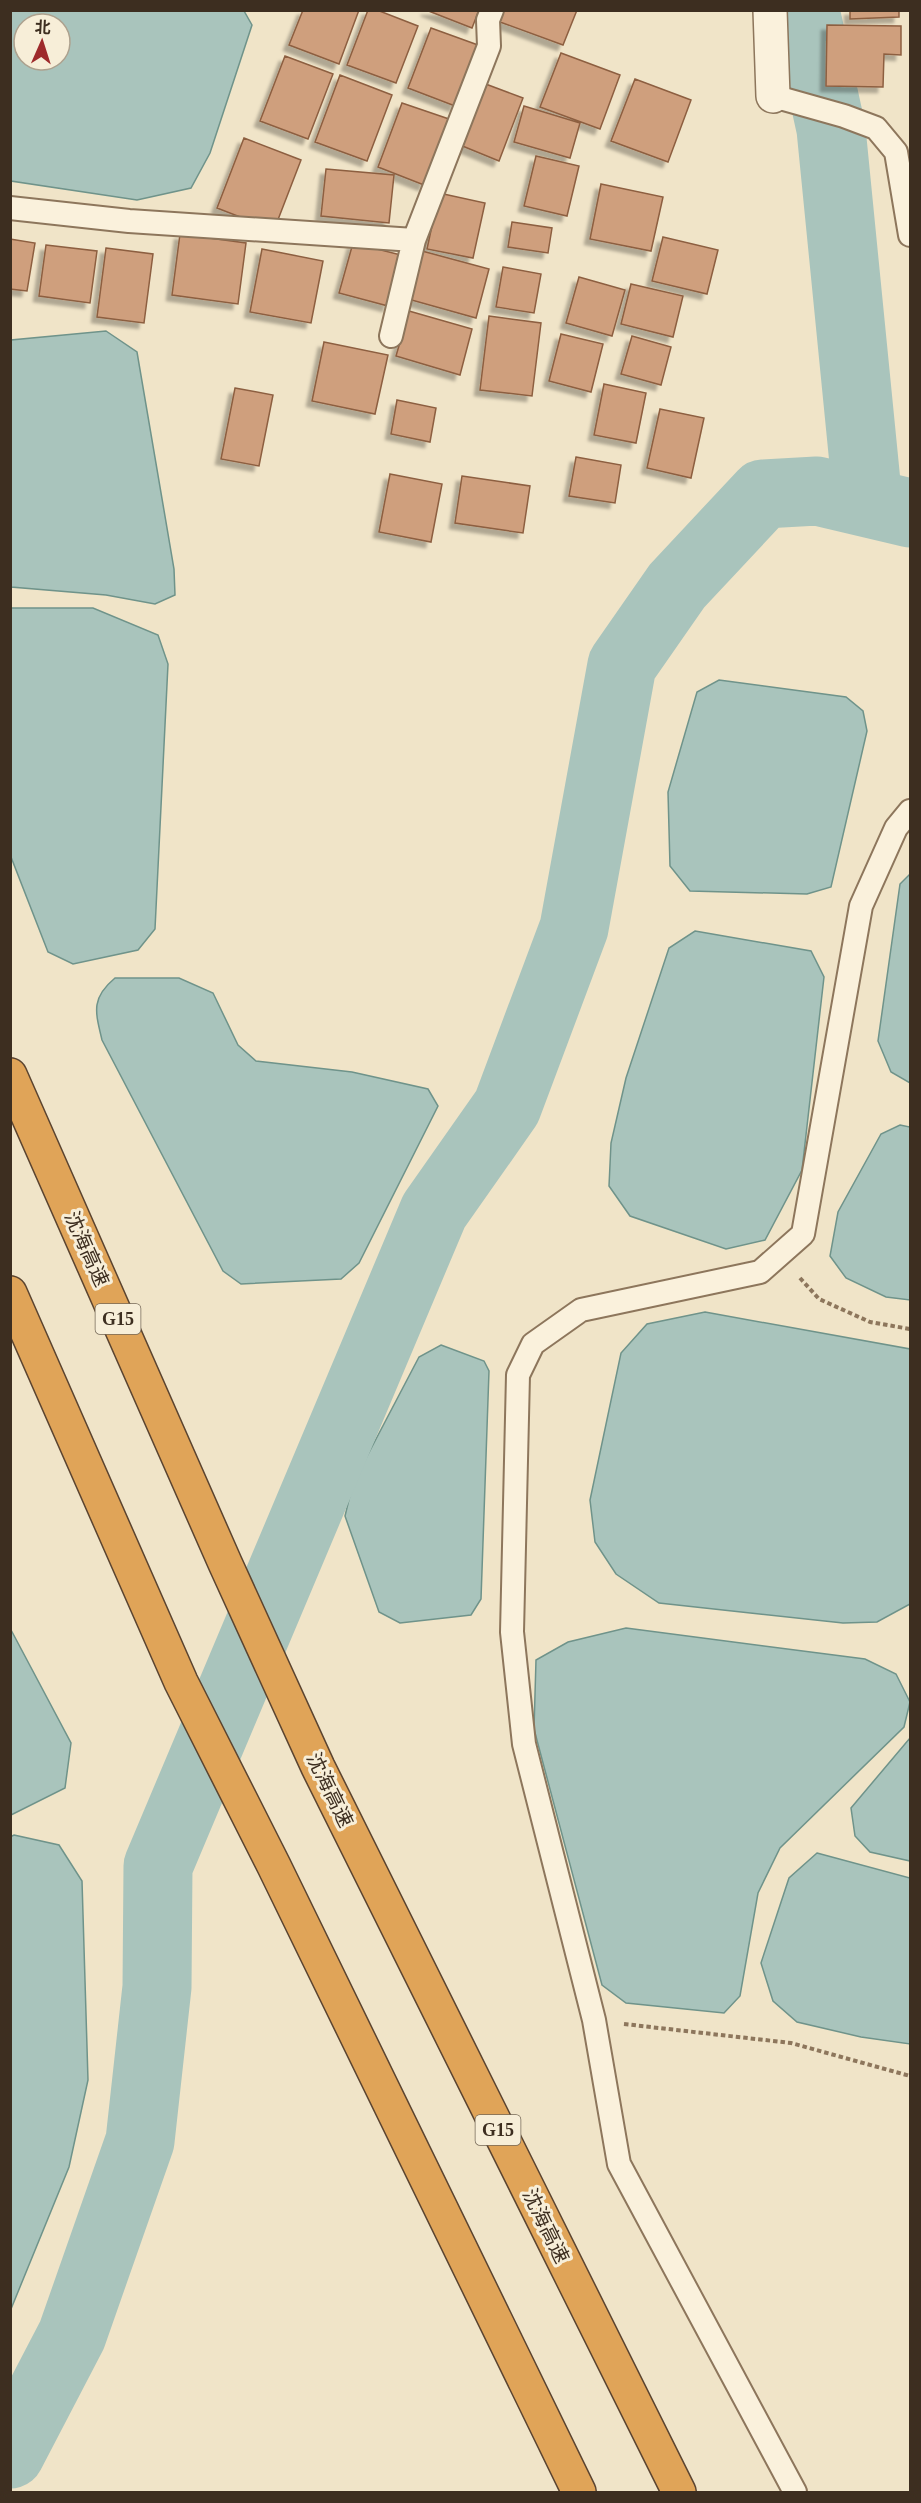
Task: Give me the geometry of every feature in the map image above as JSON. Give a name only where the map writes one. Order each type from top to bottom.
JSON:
[{"type":"highway","name":"沈海高速","points":[[10,1075],[225,1563],[318,1767],[679,2493]]},
{"type":"highway","points":[[10,1293],[181,1682],[274,1866],[579,2493]]},
{"type":"street","points":[[770,10],[788,101]]},
{"type":"lane","points":[[391,336],[414,240],[489,46],[488,20],[492,10]]},
{"type":"lane","points":[[788,101],[844,116],[876,128],[896,152],[910,235]]},
{"type":"lane","points":[[10,208],[129,221],[414,240]]},
{"type":"lane","points":[[795,2493],[619,2164],[594,2020],[524,1744],[512,1632],[518,1375],[533,1344],[581,1310],[760,1272],[803,1234],[861,906],[896,828],[910,811]]},
{"type":"path","points":[[779,1255],[819,1299],[870,1322],[910,1329]]},
{"type":"path","points":[[594,2020],[790,2043],[910,2076]]},
{"type":"water","points":[[10,11],[244,11],[252,25],[210,153],[191,188],[137,200],[11,181]]},
{"type":"water","points":[[106,331],[137,352],[174,569],[175,595],[155,604],[106,595],[11,587],[11,340]]},
{"type":"water","points":[[11,608],[93,608],[158,635],[168,664],[155,929],[138,950],[73,964],[48,952],[11,857]]},
{"type":"water","points":[[719,680],[846,697],[863,711],[867,731],[831,887],[807,894],[690,891],[670,866],[668,792],[697,692]]},
{"type":"water","points":[[910,874],[910,1083],[891,1072],[878,1041],[900,884]]},
{"type":"water","points":[[695,931],[811,951],[824,977],[802,1170],[765,1240],[726,1249],[630,1216],[609,1186],[611,1143],[626,1078],[669,948]]},
{"type":"water","points":[[115,978],[179,978],[213,993],[238,1045],[256,1061],[352,1072],[428,1089],[438,1106],[359,1263],[341,1279],[241,1284],[223,1271],[102,1040],[97,1013],[98,999],[107,985]]},
{"type":"water","points":[[900,1125],[910,1127],[910,1300],[886,1297],[846,1278],[830,1256],[838,1212],[881,1134]]},
{"type":"water","points":[[705,1312],[910,1349],[910,1604],[877,1622],[843,1623],[659,1603],[616,1574],[595,1542],[590,1500],[621,1353],[647,1324]]},
{"type":"water","points":[[441,1345],[484,1361],[489,1371],[481,1599],[471,1615],[400,1623],[379,1612],[345,1516],[353,1483],[419,1357]]},
{"type":"water","points":[[10,1628],[71,1743],[65,1788],[11,1815]]},
{"type":"water","points":[[626,1628],[865,1659],[896,1674],[910,1702],[904,1727],[780,1848],[758,1893],[740,1996],[724,2013],[626,2003],[602,1985],[534,1729],[536,1660],[568,1642]]},
{"type":"water","points":[[910,1738],[910,1861],[870,1852],[855,1836],[851,1808]]},
{"type":"water","points":[[14,1835],[59,1845],[82,1881],[88,2080],[69,2167],[11,2309],[10,1837]]},
{"type":"water","points":[[817,1853],[910,1878],[910,2044],[861,2037],[797,2022],[773,2001],[761,1963],[789,1878]]},
{"type":"building","points":[[303,10],[359,10],[339,64],[289,45]]},
{"type":"building","points":[[368,10],[377,10],[418,26],[396,83],[347,65]]},
{"type":"building","points":[[426,10],[479,10],[472,28]]},
{"type":"building","points":[[504,10],[577,10],[563,45],[500,22]]},
{"type":"building","points":[[850,10],[899,10],[899,17],[850,19]]},
{"type":"building","points":[[827,25],[901,26],[901,55],[884,54],[883,87],[826,86]]},
{"type":"building","points":[[431,28],[478,45],[455,106],[408,88]]},
{"type":"building","points":[[561,53],[620,75],[600,129],[540,107]]},
{"type":"building","points":[[285,56],[333,74],[308,139],[260,121]]},
{"type":"building","points":[[340,75],[392,95],[367,161],[315,142]]},
{"type":"building","points":[[635,79],[691,100],[668,162],[611,141]]},
{"type":"building","points":[[483,83],[523,98],[499,161],[460,145]]},
{"type":"building","points":[[402,103],[449,119],[424,185],[378,167]]},
{"type":"building","points":[[524,106],[580,123],[570,158],[514,142]]},
{"type":"building","points":[[244,138],[301,160],[274,230],[217,208]]},
{"type":"building","points":[[536,156],[579,166],[567,216],[524,206]]},
{"type":"building","points":[[326,169],[394,175],[389,223],[321,216]]},
{"type":"building","points":[[601,184],[663,197],[651,251],[590,239]]},
{"type":"building","points":[[439,193],[485,203],[473,258],[427,249]]},
{"type":"building","points":[[512,222],[552,228],[548,253],[508,247]]},
{"type":"building","points":[[180,234],[246,243],[238,304],[172,295]]},
{"type":"building","points":[[663,237],[718,250],[707,294],[652,281]]},
{"type":"building","points":[[10,239],[35,243],[27,291],[10,289]]},
{"type":"building","points":[[353,243],[401,255],[388,306],[339,293]]},
{"type":"building","points":[[46,245],[97,251],[90,303],[39,296]]},
{"type":"building","points":[[106,248],[153,254],[144,323],[97,317]]},
{"type":"building","points":[[262,249],[323,261],[311,323],[250,312]]},
{"type":"building","points":[[422,251],[489,269],[476,318],[408,299]]},
{"type":"building","points":[[503,267],[541,274],[534,313],[496,307]]},
{"type":"building","points":[[579,277],[625,290],[612,336],[566,323]]},
{"type":"building","points":[[631,284],[683,296],[673,337],[621,324]]},
{"type":"building","points":[[409,311],[472,329],[460,375],[396,356]]},
{"type":"building","points":[[489,316],[541,323],[532,396],[480,390]]},
{"type":"building","points":[[561,334],[603,344],[591,392],[549,381]]},
{"type":"building","points":[[632,336],[671,347],[661,385],[621,374]]},
{"type":"building","points":[[324,342],[388,355],[375,414],[312,401]]},
{"type":"building","points":[[604,384],[646,393],[636,443],[594,435]]},
{"type":"building","points":[[235,388],[273,395],[259,466],[221,459]]},
{"type":"building","points":[[397,400],[436,408],[430,442],[391,434]]},
{"type":"building","points":[[660,409],[704,418],[691,478],[647,468]]},
{"type":"building","points":[[576,457],[621,465],[615,503],[569,496]]},
{"type":"building","points":[[390,474],[442,484],[431,542],[379,532]]},
{"type":"building","points":[[462,476],[530,486],[523,533],[455,523]]},
{"type":"waterway","points":[[805,10],[831,129],[868,503]]},
{"type":"waterway","points":[[10,2454],[72,2335],[140,2141],[157,1987],[158,1866],[434,1211],[507,1107],[574,928],[622,665],[677,586],[763,494],[817,491],[910,513]]}]
